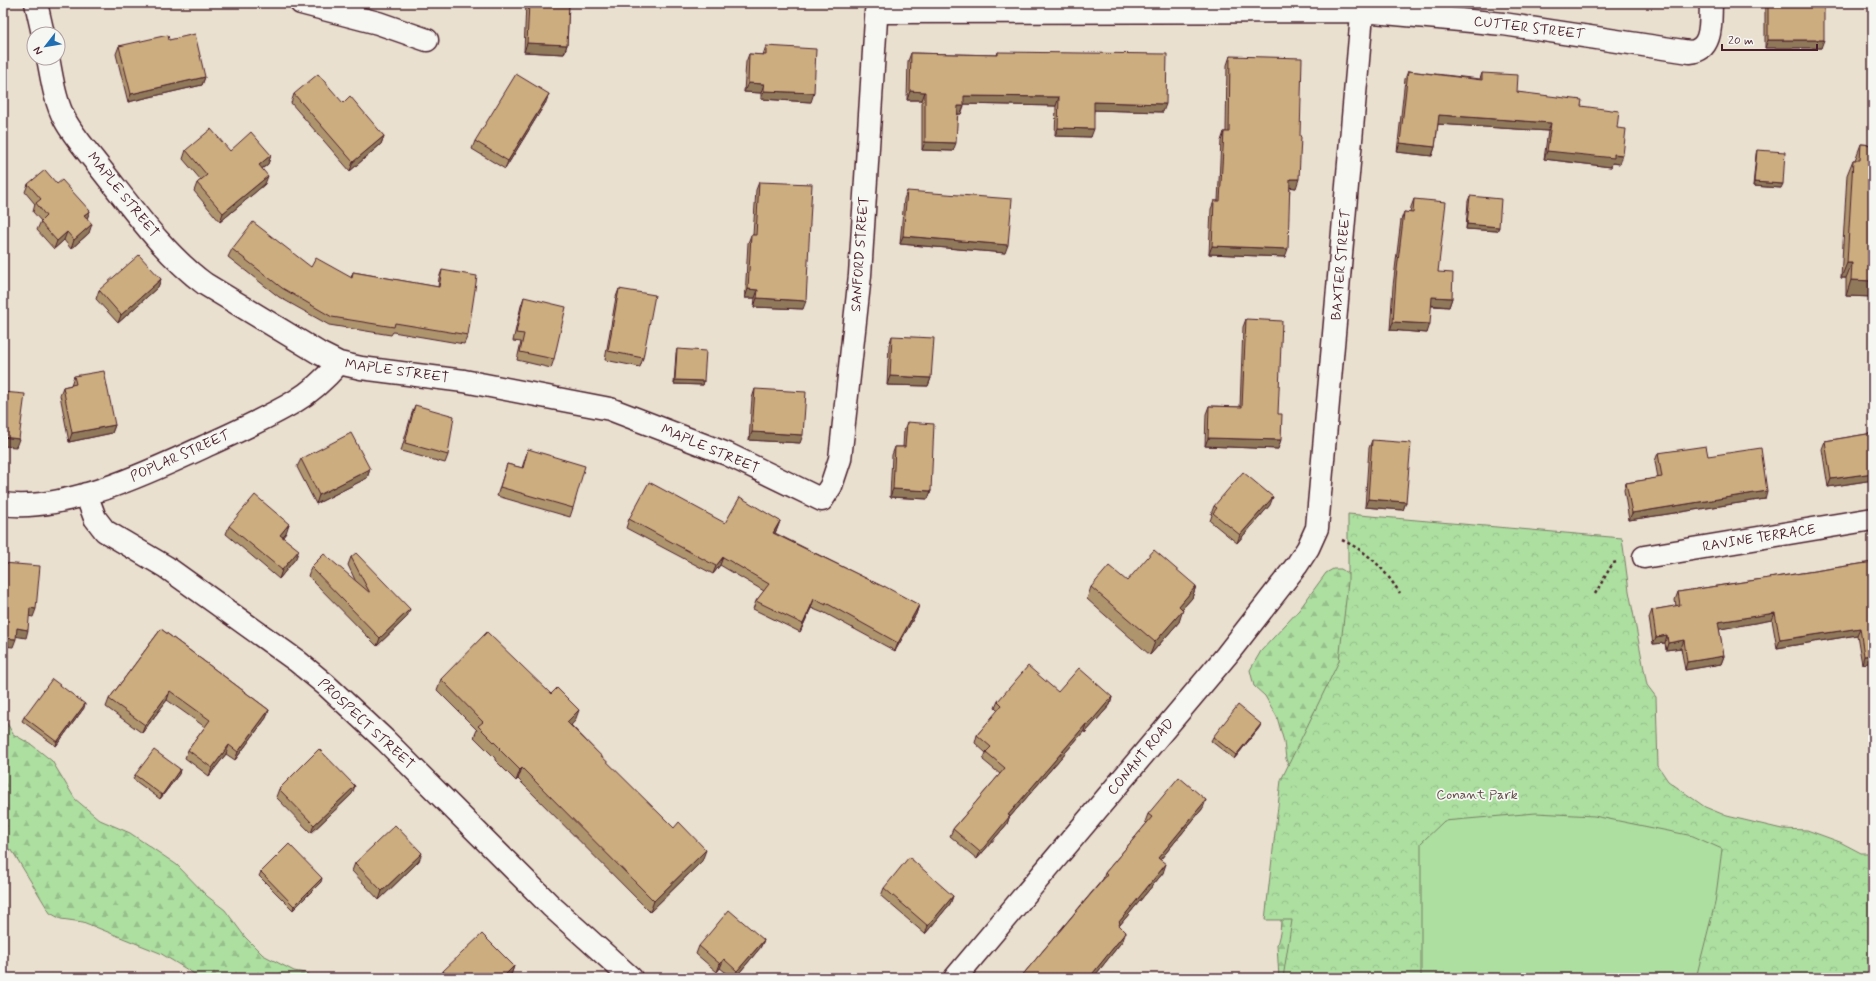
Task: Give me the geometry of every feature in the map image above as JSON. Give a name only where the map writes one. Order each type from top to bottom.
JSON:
[{"type":"street","points":[[36,3],[41,26]]},
{"type":"street","points":[[301,3],[378,22],[427,40]]},
{"type":"street","name":"CUTTER STREET","points":[[876,8],[1363,7],[1503,24],[1694,51],[1702,48],[1709,36],[1711,3]]},
{"type":"street","name":"BAXTER STREET","points":[[1317,528],[1363,7]]},
{"type":"street","name":"SANFORD STREET","points":[[822,500],[831,486],[840,459],[860,275],[876,8]]},
{"type":"street","name":"MAPLE STREET","points":[[50,66],[59,106],[68,125],[136,214],[166,247],[189,271],[205,284],[319,353],[339,363],[361,368],[464,381],[610,409],[727,454],[822,500]]},
{"type":"street","name":"POPLAR STREET","points":[[3,504],[18,506],[32,505],[86,494],[136,476],[257,422],[306,394],[339,363]]},
{"type":"street","name":"PROSPECT STREET","points":[[86,494],[95,518],[105,531],[166,567],[297,661],[326,685],[385,740],[551,906],[631,978]]},
{"type":"street","name":"RAVINE TERRACE","points":[[1644,557],[1873,520]]},
{"type":"street","name":"CONANT ROAD","points":[[955,978],[1226,656],[1297,565],[1308,548],[1317,528]]},
{"type":"path","points":[[1317,528],[1366,553],[1384,569],[1400,592]]},
{"type":"path","points":[[1595,594],[1613,563],[1644,557]]},
{"type":"green space","name":"Conant Park","points":[[1348,514],[1622,538],[1629,591],[1647,685],[1656,697],[1658,766],[1668,781],[1705,807],[1727,816],[1782,829],[1807,830],[1840,842],[1861,853],[1873,853],[1873,978],[1283,978],[1292,920],[1265,920],[1281,780],[1339,661],[1348,582]]},
{"type":"green space","points":[[1333,569],[1341,569],[1347,573],[1370,610],[1376,978],[1279,978],[1277,945],[1280,933],[1293,776],[1286,759],[1284,742],[1277,717],[1265,696],[1254,686],[1250,670],[1261,651],[1299,610],[1326,573]]},
{"type":"green space","points":[[3,716],[13,734],[32,745],[52,761],[75,799],[100,820],[130,833],[177,865],[207,896],[225,910],[245,937],[263,955],[294,971],[305,973],[316,978],[201,978],[160,953],[83,922],[61,919],[50,913],[13,852],[3,845]]},
{"type":"green space","points":[[1536,813],[1594,816],[1693,836],[1722,849],[1715,903],[1696,978],[1421,978],[1421,843],[1444,821]]},
{"type":"building","points":[[529,3],[569,3],[567,45],[527,43]]},
{"type":"building","points":[[1768,3],[1824,3],[1824,40],[1768,40]]},
{"type":"building","points":[[195,34],[205,77],[131,94],[119,46],[168,35],[169,40]]},
{"type":"building","points":[[766,46],[816,49],[814,93],[764,91],[764,84],[748,83],[749,54],[766,55]]},
{"type":"building","points":[[998,52],[1167,54],[1166,104],[1094,102],[1094,129],[1058,128],[1059,97],[964,96],[964,106],[958,106],[956,143],[925,142],[925,92],[910,91],[911,53],[998,55]]},
{"type":"building","points":[[1230,56],[1302,58],[1299,179],[1290,179],[1288,249],[1212,246],[1214,201],[1220,201],[1224,132],[1229,132]]},
{"type":"building","points":[[1408,71],[1482,80],[1482,73],[1518,75],[1517,92],[1582,100],[1581,106],[1619,111],[1617,128],[1626,129],[1623,155],[1614,154],[1614,158],[1547,151],[1551,123],[1439,115],[1435,147],[1400,143]]},
{"type":"building","points":[[318,74],[343,103],[350,96],[384,136],[353,162],[294,94]]},
{"type":"building","points":[[516,74],[549,94],[508,161],[475,141]]},
{"type":"building","points":[[211,129],[230,151],[251,132],[271,155],[259,165],[268,176],[223,213],[197,183],[207,175],[186,150]]},
{"type":"building","points":[[1861,144],[1873,145],[1873,281],[1851,280],[1852,263],[1847,263],[1853,160],[1860,160]]},
{"type":"building","points":[[1757,150],[1785,152],[1783,184],[1754,182]]},
{"type":"building","points":[[45,170],[57,184],[62,180],[90,211],[84,215],[92,224],[74,240],[67,232],[57,241],[40,222],[46,216],[36,203],[41,199],[28,184]]},
{"type":"building","points":[[759,182],[812,184],[806,301],[757,298],[758,290],[748,289],[751,235],[756,235]]},
{"type":"building","points":[[907,191],[1012,199],[1008,245],[903,236]]},
{"type":"building","points":[[1470,196],[1501,199],[1499,227],[1467,224]]},
{"type":"building","points":[[1414,199],[1446,202],[1438,272],[1453,273],[1452,298],[1432,297],[1430,324],[1393,322],[1396,278],[1404,212],[1413,213]]},
{"type":"building","points":[[253,222],[311,267],[316,258],[352,278],[353,272],[439,287],[442,270],[477,276],[468,335],[395,323],[394,327],[332,317],[282,288],[232,249]]},
{"type":"building","points":[[139,255],[161,279],[121,315],[99,290]]},
{"type":"building","points":[[619,289],[655,295],[643,358],[608,351]]},
{"type":"building","points":[[524,297],[566,307],[554,359],[520,352],[524,334],[516,333]]},
{"type":"building","points":[[1246,319],[1282,321],[1278,414],[1282,414],[1281,440],[1208,438],[1209,406],[1242,407]]},
{"type":"building","points":[[892,336],[934,338],[931,378],[890,376]]},
{"type":"building","points":[[677,349],[706,351],[704,381],[675,380]]},
{"type":"building","points":[[104,371],[115,425],[72,433],[63,387],[76,384],[74,376]]},
{"type":"building","points":[[755,389],[806,392],[803,435],[752,432]]},
{"type":"building","points":[[3,392],[25,394],[19,439],[3,437]]},
{"type":"building","points":[[415,405],[454,416],[448,455],[405,443]]},
{"type":"building","points":[[907,422],[934,424],[931,491],[893,489],[895,447],[905,447]]},
{"type":"building","points":[[351,433],[370,469],[319,495],[301,459]]},
{"type":"building","points":[[1873,433],[1873,473],[1831,479],[1825,441]]},
{"type":"building","points":[[1372,440],[1411,443],[1406,502],[1368,499]]},
{"type":"building","points":[[1706,446],[1708,456],[1761,448],[1767,491],[1632,513],[1626,483],[1662,477],[1658,453]]},
{"type":"building","points":[[528,449],[585,466],[573,508],[500,487],[507,464],[523,468]]},
{"type":"building","points":[[1243,472],[1273,497],[1240,535],[1213,513],[1217,508],[1214,506]]},
{"type":"building","points":[[649,482],[725,523],[740,497],[780,521],[773,533],[884,586],[919,605],[898,643],[826,603],[826,605],[814,599],[803,624],[756,601],[769,584],[723,557],[716,566],[629,519]]},
{"type":"building","points":[[255,495],[289,524],[280,535],[299,550],[282,570],[229,526]]},
{"type":"building","points":[[1154,550],[1196,586],[1179,606],[1183,610],[1155,642],[1091,587],[1109,566],[1127,581]]},
{"type":"building","points":[[356,553],[410,609],[380,638],[311,567],[324,554],[370,593],[351,557]]},
{"type":"building","points":[[1873,562],[1873,655],[1864,656],[1860,628],[1780,640],[1775,613],[1718,622],[1724,656],[1687,662],[1684,640],[1668,643],[1667,635],[1656,637],[1652,610],[1680,605],[1678,592]]},
{"type":"building","points":[[3,563],[40,566],[36,609],[30,608],[28,630],[17,628],[16,639],[3,638]]},
{"type":"building","points":[[161,629],[269,710],[238,752],[229,745],[212,768],[188,750],[210,720],[170,691],[145,725],[109,699]]},
{"type":"building","points":[[487,632],[551,694],[557,688],[579,710],[567,722],[674,828],[679,822],[706,850],[654,901],[522,768],[520,770],[499,749],[500,748],[478,726],[483,722],[441,679]]},
{"type":"building","points":[[1028,666],[1058,692],[1079,668],[1112,697],[1088,725],[1086,724],[1008,815],[1010,816],[980,852],[953,829],[1005,768],[986,752],[991,747],[977,735],[1002,705],[998,701]]},
{"type":"building","points":[[52,679],[85,704],[57,742],[24,717]]},
{"type":"building","points":[[1238,705],[1261,724],[1236,755],[1213,737]]},
{"type":"building","points":[[319,749],[355,786],[314,825],[279,789]]},
{"type":"building","points":[[154,750],[180,769],[162,795],[135,775]]},
{"type":"building","points":[[1179,777],[1206,800],[1158,858],[1166,864],[1119,922],[1119,925],[1126,932],[1089,978],[1020,978],[1107,875],[1105,873],[1152,817],[1148,814]]},
{"type":"building","points":[[395,825],[422,853],[382,891],[355,863]]},
{"type":"building","points":[[289,844],[322,878],[294,906],[261,872]]},
{"type":"building","points":[[909,857],[953,896],[928,926],[884,888]]},
{"type":"building","points":[[729,910],[764,940],[737,971],[724,959],[720,964],[699,946]]},
{"type":"building","points":[[482,934],[514,966],[502,978],[450,978],[443,971]]}]
